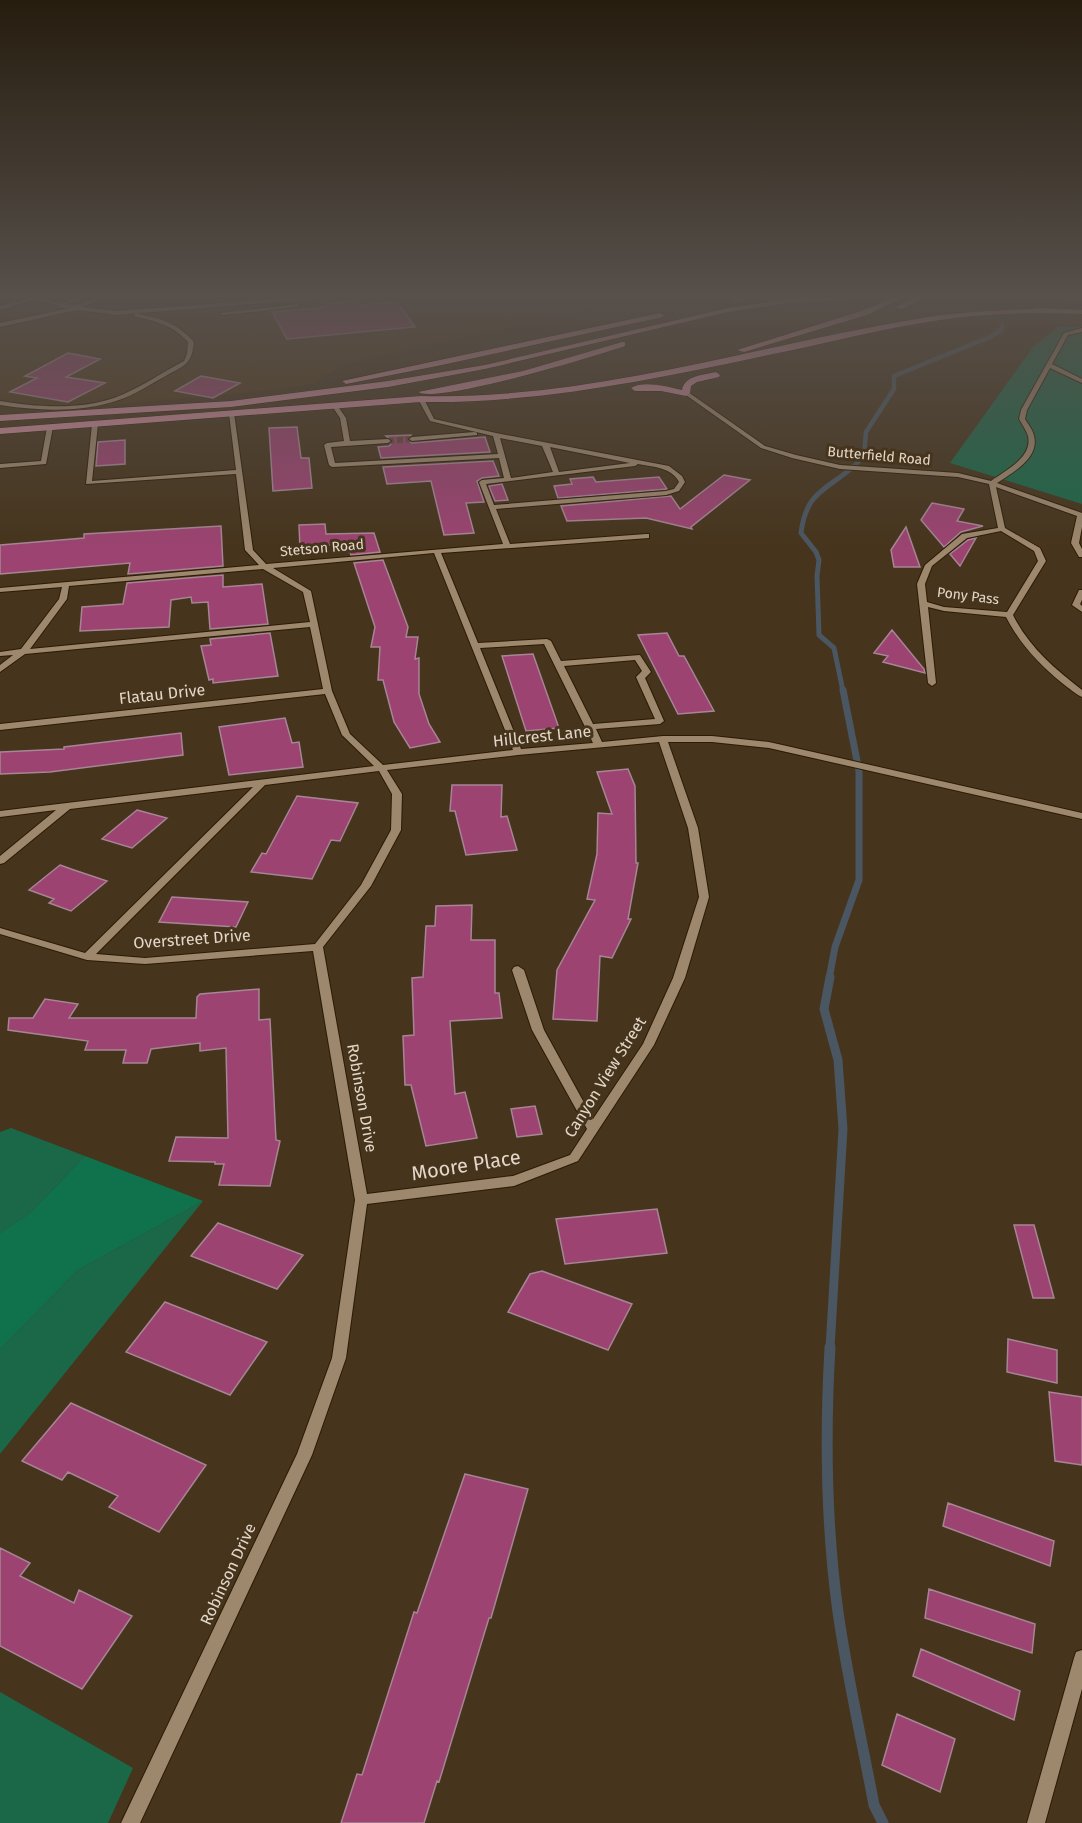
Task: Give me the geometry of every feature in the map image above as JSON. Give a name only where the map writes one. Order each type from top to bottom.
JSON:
[{"type":"main road","points":[[188,406],[348,379]]},
{"type":"main road","points":[[0,418],[308,396],[418,379]]},
{"type":"main road","points":[[169,418],[226,408],[414,393],[499,379]]},
{"type":"main road","points":[[0,431],[421,399],[461,392],[578,379]]},
{"type":"main road","points":[[551,392],[641,379]]},
{"type":"main road","points":[[421,399],[468,400],[551,392],[644,387],[686,393],[687,385],[698,379]]},
{"type":"street","points":[[0,403],[41,408],[99,404],[116,399],[154,379]]},
{"type":"street","points":[[1002,529],[992,483],[1022,461],[1030,450],[1032,438],[1022,419],[1042,379]]},
{"type":"street","name":"Butterfield Road","points":[[686,393],[763,447],[794,457],[840,466],[958,474],[992,483],[1081,515]]},
{"type":"street","points":[[421,399],[432,420],[485,433],[669,468],[680,477],[682,482],[677,490],[666,493],[492,507]]},
{"type":"street","points":[[335,406],[343,418],[347,444]]},
{"type":"street","points":[[232,414],[249,550],[264,566],[307,591],[328,691],[346,735],[382,769],[397,794],[396,830],[366,886],[318,947]]},
{"type":"street","points":[[95,424],[88,483],[239,472]]},
{"type":"street","points":[[0,466],[44,463],[50,427]]},
{"type":"street","points":[[412,439],[485,433]]},
{"type":"street","points":[[496,435],[508,480]]},
{"type":"street","points":[[388,441],[327,446],[332,465],[502,456]]},
{"type":"street","points":[[545,444],[557,474]]},
{"type":"street","points":[[507,546],[482,482],[644,463]]},
{"type":"street","points":[[1081,515],[1075,543],[1082,555]]},
{"type":"street","points":[[932,683],[921,584],[929,566],[965,536],[1002,529],[1036,550],[1042,561],[1021,594],[1018,605],[1009,615],[1018,634],[1048,668],[1082,694]]},
{"type":"street","name":"Stetson Road","points":[[0,591],[437,551],[646,536]]},
{"type":"street","points":[[437,551],[519,752]]},
{"type":"street","points":[[0,669],[24,651],[63,599],[66,584]]},
{"type":"street","points":[[1082,592],[1076,605],[1082,610]]},
{"type":"street","name":"Pony Pass","points":[[925,604],[944,609],[1009,615]]},
{"type":"street","points":[[0,654],[314,624]]},
{"type":"street","points":[[476,646],[547,641],[599,745]]},
{"type":"street","points":[[559,664],[637,657],[647,672],[640,677],[660,721],[589,727]]},
{"type":"street","name":"Flatau Drive","points":[[0,727],[328,691]]},
{"type":"street","name":"Hillcrest Lane","points":[[0,814],[519,752],[663,739],[712,739],[769,745],[1082,816]]},
{"type":"street","name":"Canyon View Street","points":[[574,1158],[648,1045],[679,978],[704,897],[693,828],[663,739]]},
{"type":"street","points":[[87,957],[262,783]]},
{"type":"street","points":[[0,861],[68,805]]},
{"type":"street","name":"Overstreet Drive","points":[[0,931],[87,957],[145,961],[318,947]]},
{"type":"street","name":"Robinson Drive","points":[[130,1823],[304,1455],[339,1358],[361,1200],[318,947]]},
{"type":"street","points":[[518,970],[538,1030],[593,1129]]},
{"type":"street","name":"Moore Place","points":[[361,1200],[514,1181],[574,1158]]},
{"type":"street","points":[[1036,1823],[1082,1658]]},
{"type":"shaded area","points":[[0,379],[321,379],[313,384],[246,393],[63,409],[0,405]]},
{"type":"green space","points":[[1010,379],[1082,379],[1082,504],[950,463]]},
{"type":"green space","points":[[11,1128],[85,1156],[30,1213],[0,1233],[0,1132]]},
{"type":"green space","points":[[85,1156],[203,1201],[78,1270],[0,1349],[0,1233],[30,1213]]},
{"type":"green space","points":[[203,1201],[0,1454],[0,1349],[78,1270]]},
{"type":"green space","points":[[0,1692],[133,1768],[108,1823],[0,1823]]},
{"type":"building","points":[[35,379],[79,379],[105,383],[68,402],[10,392]]},
{"type":"building","points":[[196,379],[218,379],[240,383],[213,398],[175,391]]},
{"type":"building","points":[[297,427],[301,458],[309,458],[312,488],[273,491],[269,428]]},
{"type":"building","points":[[411,435],[407,440],[412,443],[485,437],[490,452],[381,458],[378,447],[389,446],[393,442],[386,436]]},
{"type":"building","points":[[125,440],[125,464],[96,466],[98,442]]},
{"type":"building","points":[[493,461],[499,476],[482,478],[477,481],[484,502],[466,503],[474,533],[444,535],[431,481],[387,484],[383,467]]},
{"type":"building","points":[[724,475],[750,480],[691,527],[692,529],[646,518],[567,521],[561,506],[671,496],[680,509]]},
{"type":"building","points":[[593,477],[596,482],[659,477],[667,489],[558,498],[554,486],[572,484],[570,479]]},
{"type":"building","points":[[502,484],[508,500],[495,501],[489,486]]},
{"type":"building","points":[[932,503],[964,509],[957,521],[983,526],[961,532],[944,547],[921,520]]},
{"type":"building","points":[[325,524],[326,534],[374,533],[380,552],[351,555],[350,552],[327,544],[327,548],[300,549],[299,525]]},
{"type":"building","points":[[221,526],[223,566],[128,574],[130,563],[0,574],[0,545],[84,538],[84,534]]},
{"type":"building","points":[[906,527],[920,567],[894,567],[891,550]]},
{"type":"building","points":[[976,538],[960,566],[950,554],[968,540]]},
{"type":"building","points":[[383,560],[408,627],[406,637],[418,637],[415,659],[419,658],[419,694],[429,724],[440,742],[410,748],[394,722],[383,680],[378,680],[380,647],[371,647],[375,627],[354,563]]},
{"type":"building","points":[[223,575],[223,587],[262,584],[268,624],[210,629],[208,602],[192,603],[191,597],[171,600],[169,627],[80,631],[82,607],[123,604],[127,583]]},
{"type":"building","points":[[892,630],[925,673],[883,662],[888,656],[874,653]]},
{"type":"building","points":[[270,633],[278,676],[213,683],[213,679],[209,680],[201,646],[211,645],[210,639]]},
{"type":"building","points":[[667,633],[679,656],[684,656],[714,711],[678,714],[638,635]]},
{"type":"building","points":[[533,654],[559,728],[526,731],[502,656]]},
{"type":"building","points":[[285,718],[292,743],[299,742],[303,767],[229,775],[219,727]]},
{"type":"building","points":[[181,733],[183,755],[50,772],[0,774],[0,752],[64,749],[64,747]]},
{"type":"building","points":[[628,769],[635,786],[636,863],[638,863],[628,919],[631,919],[612,958],[600,956],[597,1021],[553,1019],[557,970],[595,900],[587,899],[597,854],[598,813],[612,814],[597,772]]},
{"type":"building","points":[[452,785],[502,785],[501,817],[507,816],[517,850],[466,855],[455,811],[450,811]]},
{"type":"building","points":[[297,796],[358,803],[340,841],[331,840],[312,879],[251,872],[262,853],[266,854]]},
{"type":"building","points":[[137,810],[167,818],[132,848],[102,839]]},
{"type":"building","points":[[60,865],[107,881],[71,911],[49,903],[54,899],[29,890]]},
{"type":"building","points":[[172,897],[248,902],[236,927],[159,922]]},
{"type":"building","points":[[472,905],[471,940],[495,940],[495,993],[499,993],[502,1018],[450,1021],[455,1094],[465,1092],[477,1138],[426,1146],[411,1085],[405,1085],[403,1036],[414,1035],[412,978],[423,977],[426,926],[435,926],[436,906]]},
{"type":"building","points":[[259,989],[259,1020],[270,1019],[276,1140],[280,1141],[270,1186],[219,1185],[224,1164],[169,1161],[176,1137],[228,1138],[226,1048],[200,1051],[200,1043],[151,1049],[147,1063],[123,1063],[126,1050],[85,1050],[88,1041],[8,1030],[9,1018],[33,1018],[45,999],[78,1004],[69,1018],[196,1018],[197,997],[200,994]]},
{"type":"building","points":[[535,1106],[542,1134],[517,1137],[511,1109]]},
{"type":"building","points":[[657,1209],[667,1253],[565,1264],[556,1219]]},
{"type":"building","points":[[218,1223],[303,1255],[277,1289],[191,1256]]},
{"type":"building","points":[[1014,1225],[1034,1225],[1054,1298],[1033,1298]]},
{"type":"building","points":[[542,1271],[632,1304],[608,1350],[508,1312],[530,1274]]},
{"type":"building","points":[[165,1302],[267,1342],[230,1395],[126,1352]]},
{"type":"building","points":[[1008,1339],[1057,1350],[1057,1383],[1007,1372]]},
{"type":"building","points":[[1049,1392],[1082,1397],[1082,1465],[1055,1461]]},
{"type":"building","points":[[71,1403],[206,1465],[159,1532],[109,1507],[118,1496],[68,1472],[62,1480],[22,1461]]},
{"type":"building","points":[[465,1474],[528,1489],[491,1618],[489,1618],[439,1782],[437,1781],[424,1823],[341,1823],[357,1774],[362,1775],[414,1612],[417,1613]]},
{"type":"building","points":[[948,1503],[1054,1541],[1050,1566],[943,1526]]},
{"type":"building","points":[[0,1548],[30,1563],[20,1576],[74,1603],[79,1590],[132,1616],[82,1689],[0,1646]]},
{"type":"building","points":[[929,1589],[1035,1624],[1032,1653],[925,1618]]},
{"type":"building","points":[[921,1649],[1020,1691],[1014,1720],[913,1676]]},
{"type":"building","points":[[897,1714],[955,1739],[940,1792],[882,1765]]},
{"type":"waterway","points":[[853,468],[864,455],[866,432],[894,389],[894,379]]},
{"type":"waterway","points":[[843,691],[834,648],[819,635],[817,576],[819,560],[816,552],[801,533],[804,519],[813,500],[854,466]]},
{"type":"waterway","points":[[829,979],[835,947],[859,880],[859,771],[843,690]]},
{"type":"waterway","points":[[830,977],[824,1009],[838,1060],[843,1129],[830,1348]]},
{"type":"waterway","points":[[830,1347],[827,1413],[828,1480],[834,1579],[846,1660],[874,1805],[883,1823]]},
{"type":"tunnel","points":[[388,441],[412,439]]}]
